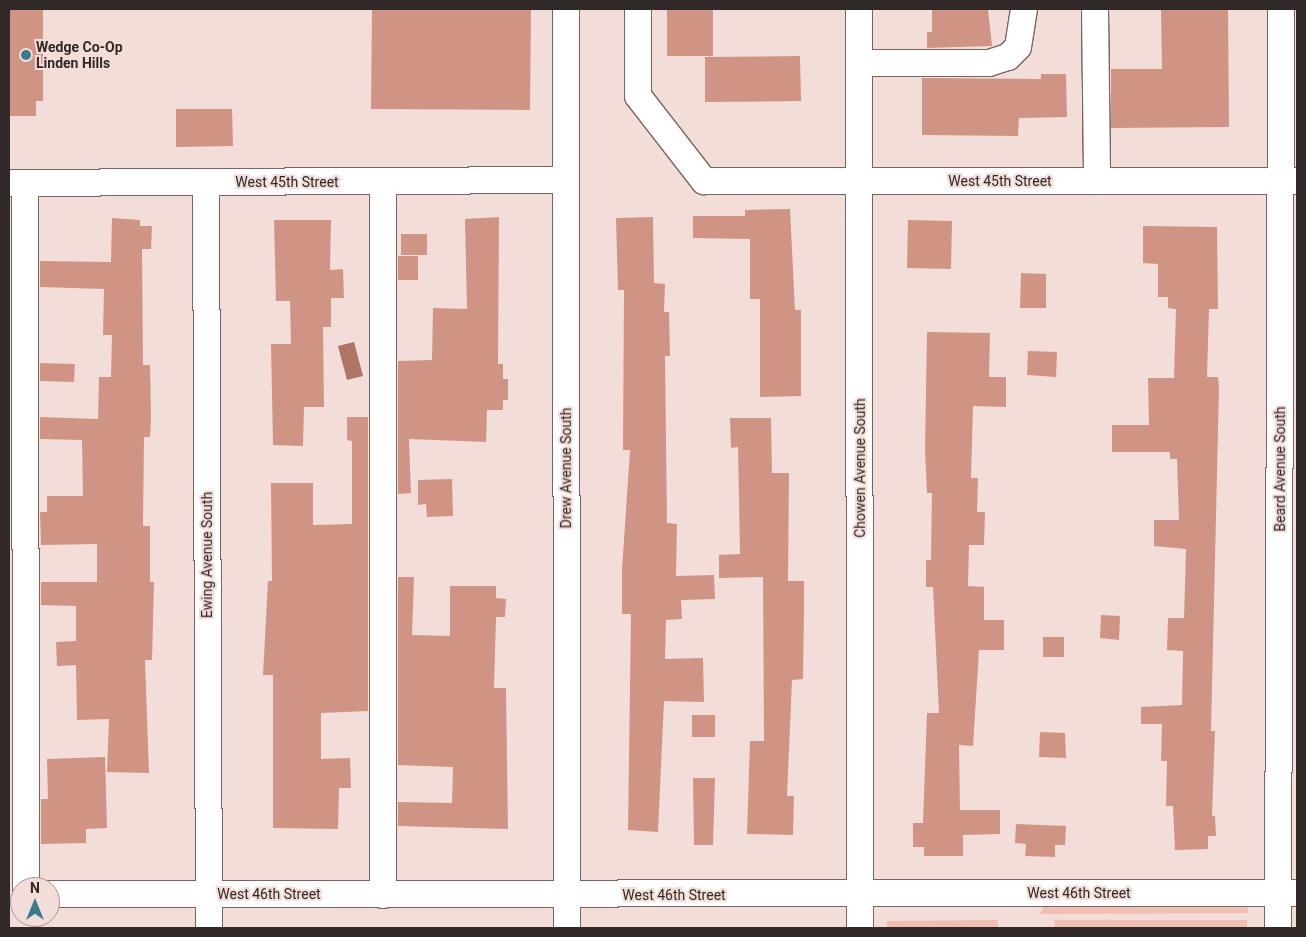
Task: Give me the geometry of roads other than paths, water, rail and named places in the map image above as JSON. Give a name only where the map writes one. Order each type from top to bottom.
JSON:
[{"type":"street","name":"Drew Avenue South","points":[[566,9],[567,928]]},
{"type":"street","name":"West 45th Street","points":[[638,9],[638,96],[704,181],[1289,181]]},
{"type":"street","name":"Chowen Avenue South","points":[[858,9],[860,928]]},
{"type":"street","points":[[859,63],[989,63],[1008,57],[1018,47],[1024,9]]},
{"type":"street","points":[[1095,9],[1097,181]]},
{"type":"street","name":"Beard Avenue South","points":[[1278,928],[1288,893],[1289,181],[1281,9]]},
{"type":"street","name":"West 45th Street","points":[[17,183],[565,180]]},
{"type":"street","points":[[383,181],[383,895]]},
{"type":"street","name":"Ewing Avenue South","points":[[206,182],[209,928]]},
{"type":"street","points":[[17,183],[26,877]]},
{"type":"street","name":"West 46th Street","points":[[60,894],[567,896],[1288,893]]},
{"type":"place","name":"Wedge Co-Op Linden Hills","points":[[26,55]]}]
